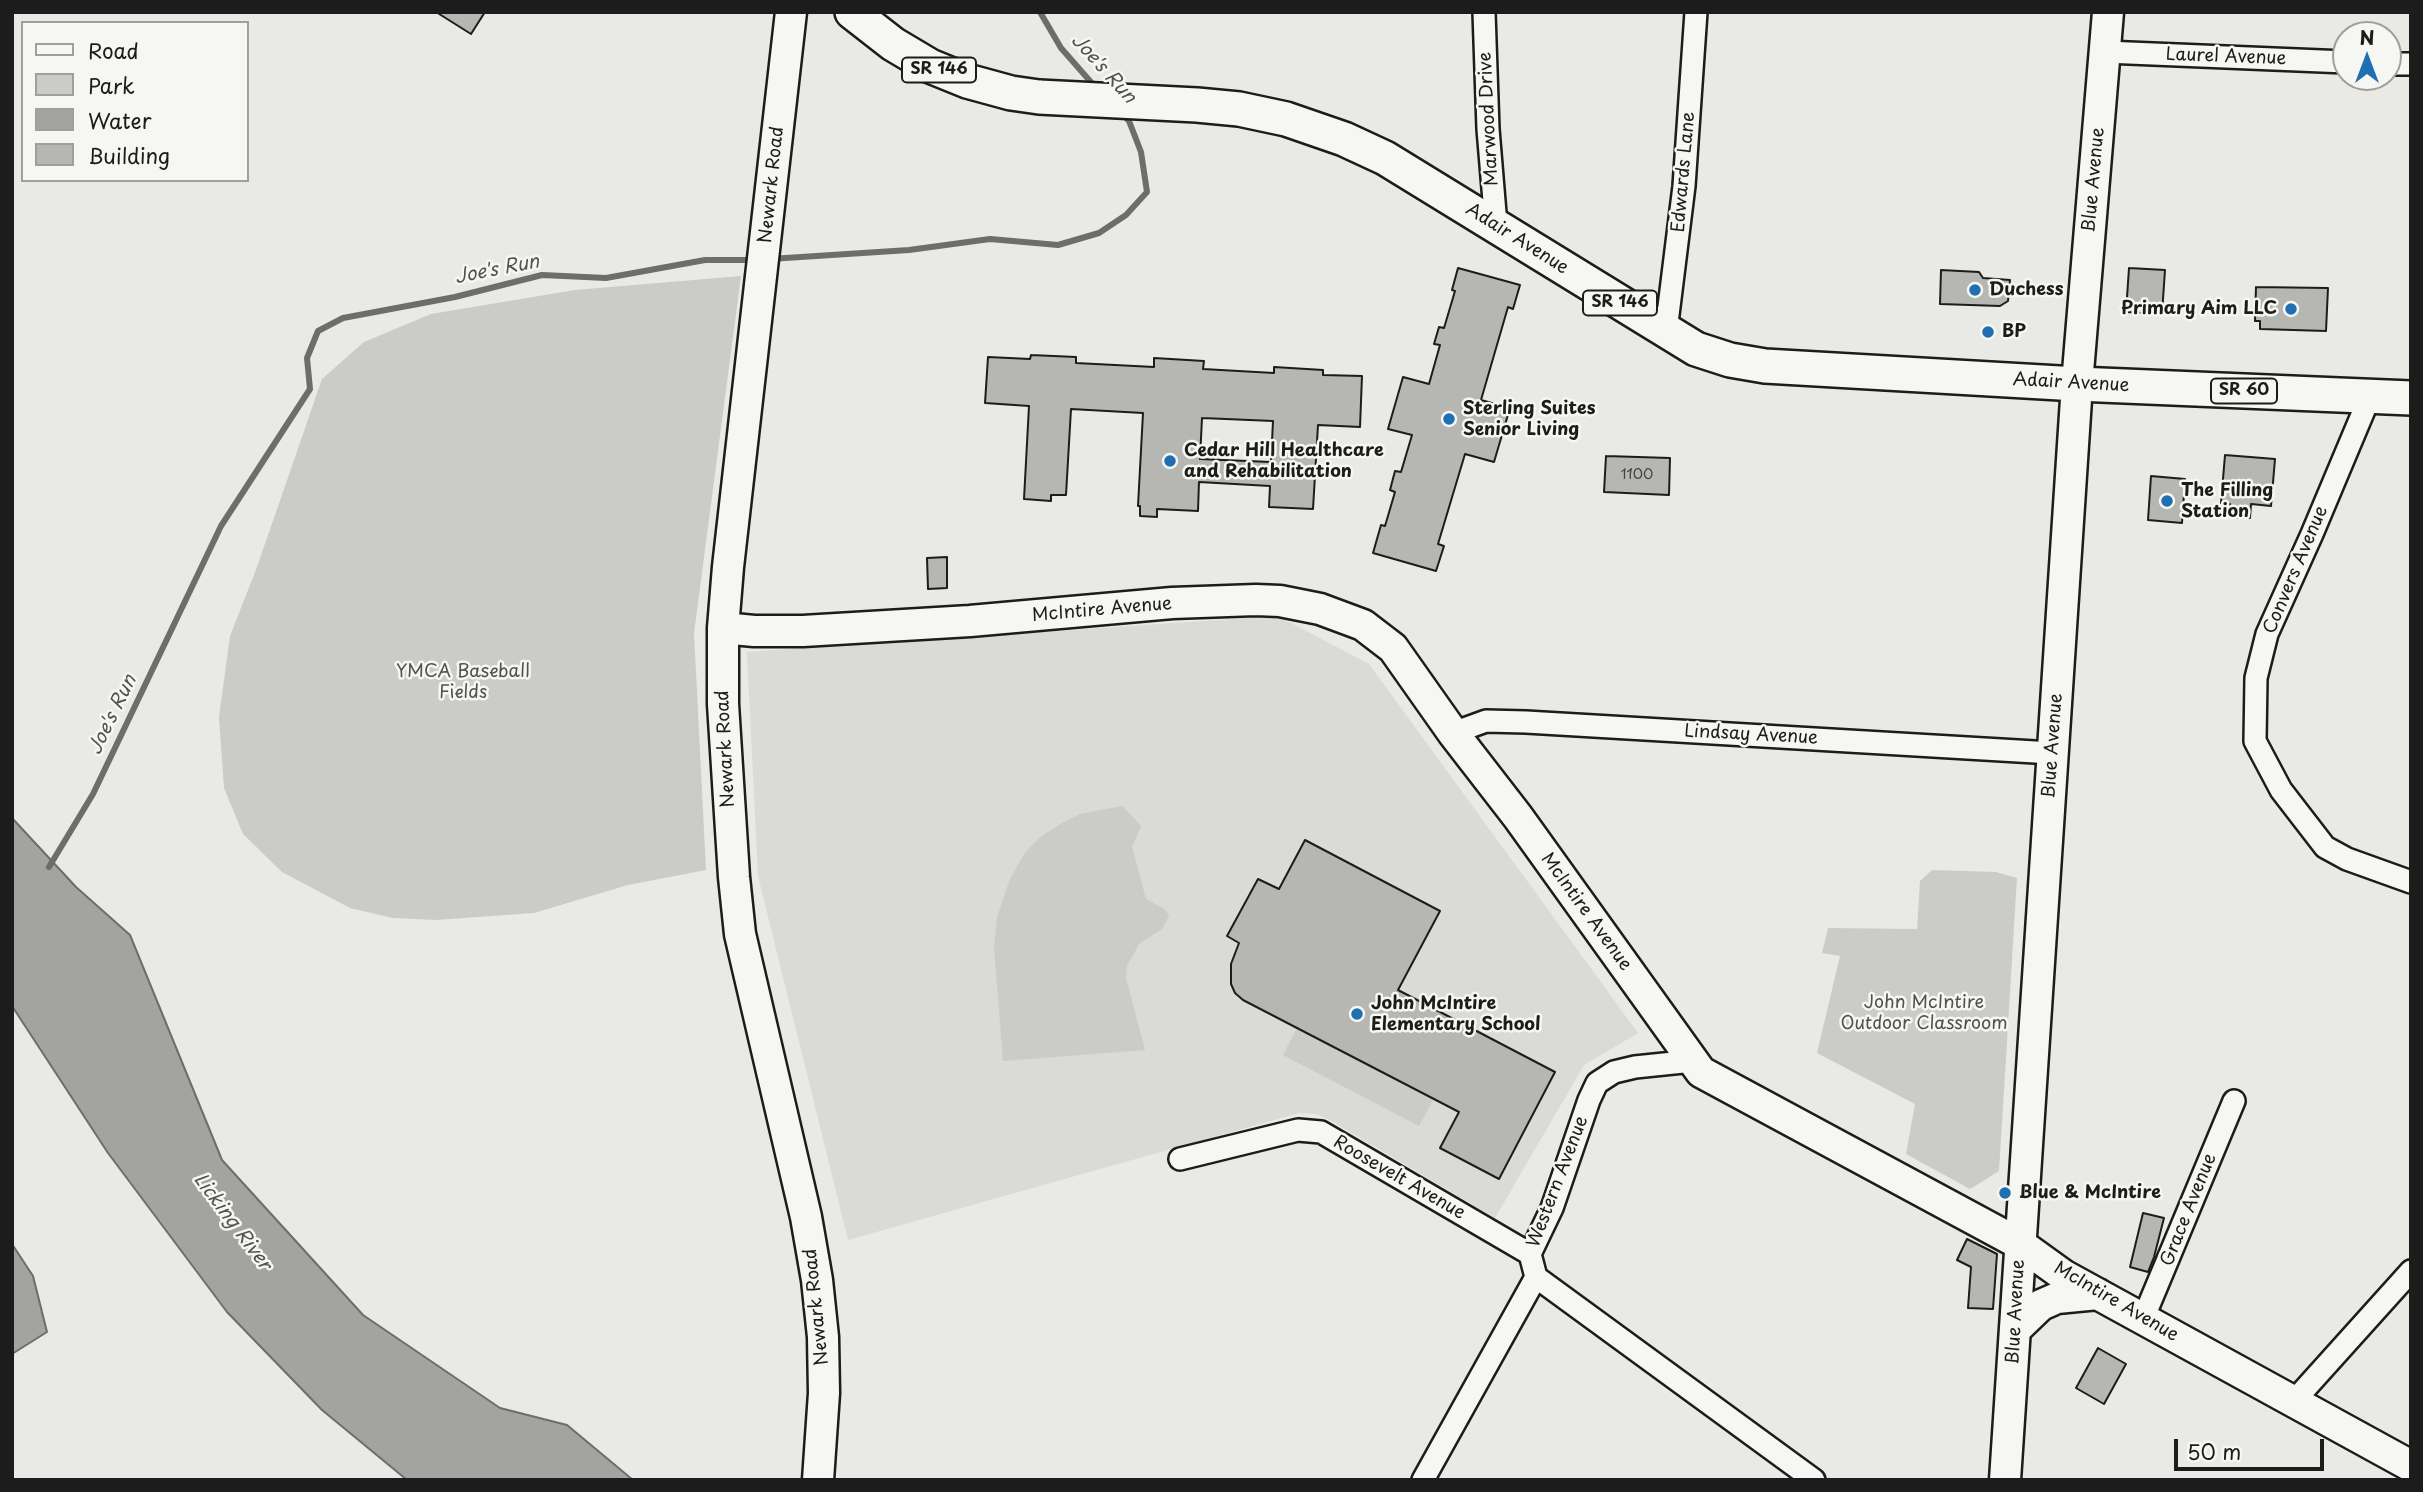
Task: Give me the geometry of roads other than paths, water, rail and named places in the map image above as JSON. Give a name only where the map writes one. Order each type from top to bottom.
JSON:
[{"type":"main road","name":"Adair Avenue","points":[[852,12],[893,44],[930,66],[1011,93],[1239,109],[1286,119],[1345,139],[1385,158],[1696,349],[1730,360],[1765,366],[2077,384],[2411,398]]},
{"type":"street","name":"Newark Road","points":[[791,12],[728,567],[723,628],[723,704],[740,934],[806,1217],[817,1280],[823,1337],[824,1393],[818,1480]]},
{"type":"street","name":"Marwood Drive","points":[[1484,12],[1488,129],[1496,225]]},
{"type":"street","name":"Edwards Lane","points":[[1666,331],[1684,186],[1696,12]]},
{"type":"street","name":"Blue Avenue","points":[[2005,1480],[2077,384],[2108,12]]},
{"type":"street","name":"Laurel Avenue","points":[[2105,52],[2332,61]]},
{"type":"street","name":"Convers Avenue","points":[[2370,396],[2267,634],[2256,678],[2255,741],[2281,790],[2325,847],[2347,859],[2411,882]]},
{"type":"street","name":"McIntire Avenue","points":[[723,628],[803,631],[970,621],[1172,603],[1256,600],[1280,601],[1320,609],[1363,625],[1393,649],[1518,817],[1701,1072],[2021,1244],[2063,1275],[2411,1466]]},
{"type":"street","name":"Lindsay Avenue","points":[[1453,733],[1486,721],[1526,722],[2052,753]]},
{"type":"street","name":"Western Avenue","points":[[1536,1277],[1531,1254],[1552,1208],[1597,1083],[1614,1072],[1635,1067],[1693,1061]]},
{"type":"street","name":"Grace Avenue","points":[[2143,1319],[2234,1101]]},
{"type":"street","name":"Roosevelt Avenue","points":[[1180,1159],[1298,1130],[1321,1132],[1531,1254]]},
{"type":"street","points":[[2294,1401],[2411,1271]]},
{"type":"street","points":[[1423,1480],[1536,1277],[1814,1480]]},
{"type":"street","points":[[2016,1329],[2042,1306],[2057,1298],[2098,1294]]},
{"type":"water","name":"Licking River","points":[[12,818],[76,887],[130,935],[222,1160],[363,1315],[500,1408],[567,1425],[633,1480],[407,1480],[322,1410],[227,1312],[108,1153],[12,1006]]},
{"type":"water","points":[[12,1244],[33,1276],[47,1332],[12,1354]]},
{"type":"waterway","name":"Joe's Run","points":[[1040,12],[1061,48],[1097,89]]},
{"type":"waterway","name":"Joe's Run","points":[[770,259],[909,250],[990,239],[1058,245],[1099,233],[1126,215],[1147,192],[1141,152],[1129,121],[1122,114]]},
{"type":"waterway","name":"Joe's Run","points":[[49,867],[93,794],[221,526],[310,389],[307,358],[318,331],[343,318],[455,297],[542,275],[606,278],[705,260],[756,260]]},
{"type":"place","name":"Duchess","points":[[1975,290]]},
{"type":"place","name":"Primary Aim LLC","points":[[2291,309]]},
{"type":"place","name":"BP","points":[[1988,332]]},
{"type":"place","name":"Sterling Suites Senior Living","points":[[1449,419]]},
{"type":"place","name":"Cedar Hill Healthcare and Rehabilitation","points":[[1170,461]]},
{"type":"place","name":"The Filling Station","points":[[2167,501]]},
{"type":"place","name":"John McIntire Elementary School","points":[[1357,1014]]},
{"type":"place","name":"Blue & McIntire","points":[[2005,1193]]},
{"type":"park label","name":"YMCA Baseball Fields","points":[[463,682]]},
{"type":"park label","name":"John McIntire Outdoor Classroom","points":[[1924,1013]]}]
